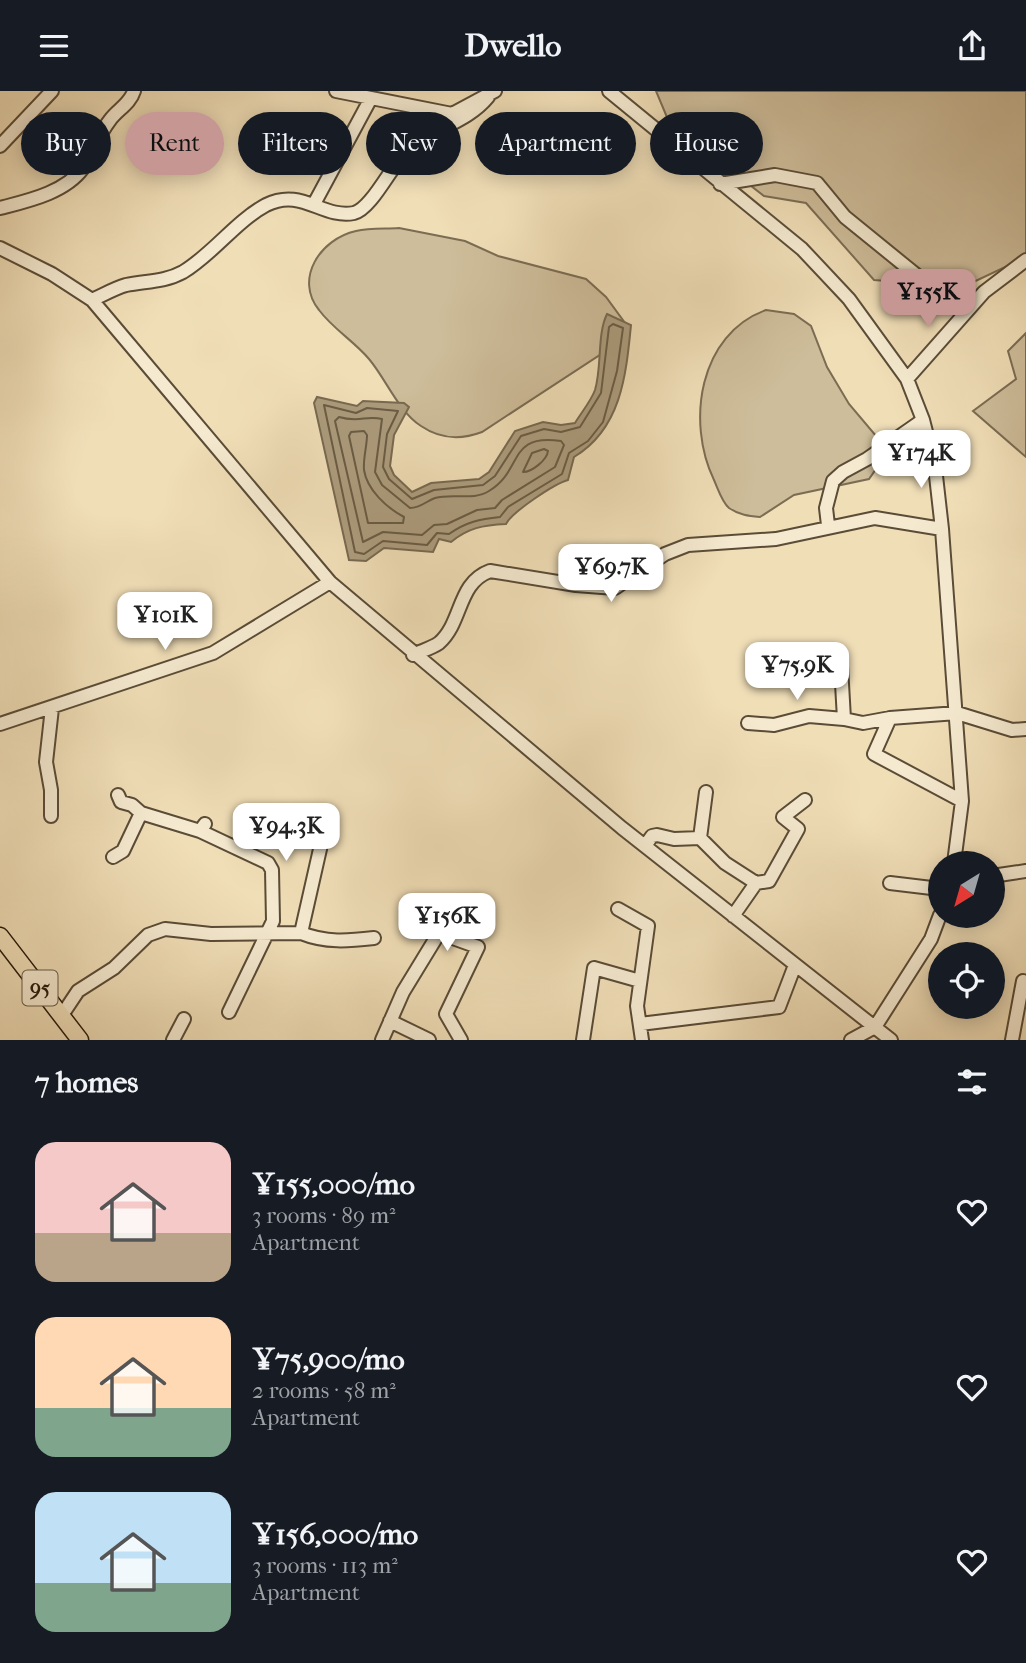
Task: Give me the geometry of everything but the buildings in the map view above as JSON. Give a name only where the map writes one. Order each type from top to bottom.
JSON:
[{"type":"main road","name":"95","points":[[0,936],[80,1040]]},
{"type":"street","points":[[0,208],[52,192],[73,178],[83,168],[111,119],[132,98],[134,91]]},
{"type":"street","points":[[336,91],[452,114],[491,94]]},
{"type":"street","points":[[609,91],[802,249],[849,299],[907,379],[923,420],[935,467],[942,529],[962,801],[956,851]]},
{"type":"street","points":[[0,146],[49,92]]},
{"type":"street","points":[[461,120],[475,112],[491,94]]},
{"type":"street","points":[[314,204],[371,98]]},
{"type":"street","points":[[92,300],[124,285],[168,279],[185,271],[265,206],[283,199],[300,199],[339,213],[355,212],[366,207],[388,175]]},
{"type":"street","points":[[720,184],[775,175],[817,183],[845,216],[941,295],[974,302]]},
{"type":"street","points":[[0,248],[52,274],[92,300],[330,582],[413,655],[645,846],[891,1040]]},
{"type":"street","points":[[907,379],[974,302],[1026,260]]},
{"type":"street","points":[[828,525],[826,508],[832,481],[923,420]]},
{"type":"street","points":[[413,655],[437,644],[448,632],[469,585],[478,575],[490,571],[576,585],[615,588],[665,555],[688,545],[776,539],[828,525],[875,517],[942,529]]},
{"type":"street","points":[[0,725],[213,653],[330,582]]},
{"type":"street","points":[[841,666],[844,719]]},
{"type":"street","points":[[51,816],[51,790],[46,762],[52,708]]},
{"type":"street","points":[[748,723],[774,725],[808,716],[863,723],[890,718],[957,713],[1012,730],[1026,729]]},
{"type":"street","points":[[890,718],[874,754],[962,801]]},
{"type":"street","points":[[699,838],[706,792]]},
{"type":"street","points":[[118,795],[121,802],[132,805],[141,813],[203,828],[268,863],[272,870],[274,921],[229,1011]]},
{"type":"street","points":[[733,916],[756,884],[769,881],[798,829],[783,817],[805,800]]},
{"type":"street","points":[[113,857],[123,851],[141,813]]},
{"type":"street","points":[[301,933],[325,827]]},
{"type":"street","points":[[645,846],[652,836],[657,835],[674,839],[699,838],[725,863],[756,884]]},
{"type":"street","points":[[1005,874],[1026,871]]},
{"type":"street","points":[[890,883],[928,888]]},
{"type":"street","points":[[618,909],[648,926],[637,1006],[642,1040]]},
{"type":"street","points":[[852,1040],[875,1027],[931,939],[935,928]]},
{"type":"street","points":[[62,1016],[78,991],[114,968],[148,935],[165,929],[211,935],[301,933],[319,940],[343,942],[374,938]]},
{"type":"street","points":[[382,1040],[402,992],[439,933],[478,947],[446,1014],[461,1040]]},
{"type":"street","points":[[640,1024],[779,1007],[795,965]]},
{"type":"street","points":[[583,1040],[594,968],[640,982]]},
{"type":"street","points":[[1012,1040],[1023,981]]},
{"type":"street","points":[[173,1040],[184,1019]]},
{"type":"street","points":[[390,1021],[429,1040]]},
{"type":"shaded area","points":[[656,91],[1026,91],[1026,257],[963,287],[874,280],[806,203],[764,196],[737,175],[763,175],[763,112],[665,112]]},
{"type":"shaded area","points":[[399,228],[465,241],[498,256],[586,279],[606,297],[625,323],[618,343],[482,432],[451,437],[428,430],[413,420],[375,367],[319,310],[309,286],[310,273],[315,262],[332,242],[356,231]]},
{"type":"shaded area","points":[[766,310],[794,314],[811,326],[827,367],[849,404],[882,443],[885,456],[869,479],[794,495],[760,517],[737,512],[729,508],[722,499],[705,457],[700,407],[704,382],[713,359],[726,339],[743,322]]},
{"type":"shaded area","points":[[1026,333],[1026,457],[973,411],[1016,379],[1008,351]]},
{"type":"water","points":[[607,314],[631,325],[623,382],[611,416],[602,432],[574,457],[568,480],[534,499],[506,524],[476,528],[451,542],[439,539],[433,552],[384,548],[366,561],[349,560],[314,403],[317,397],[357,406],[363,401],[404,403],[409,407],[394,435],[390,466],[394,475],[412,492],[431,483],[479,479],[489,472],[515,431],[543,422],[561,425],[575,423],[595,390],[602,331]]}]
